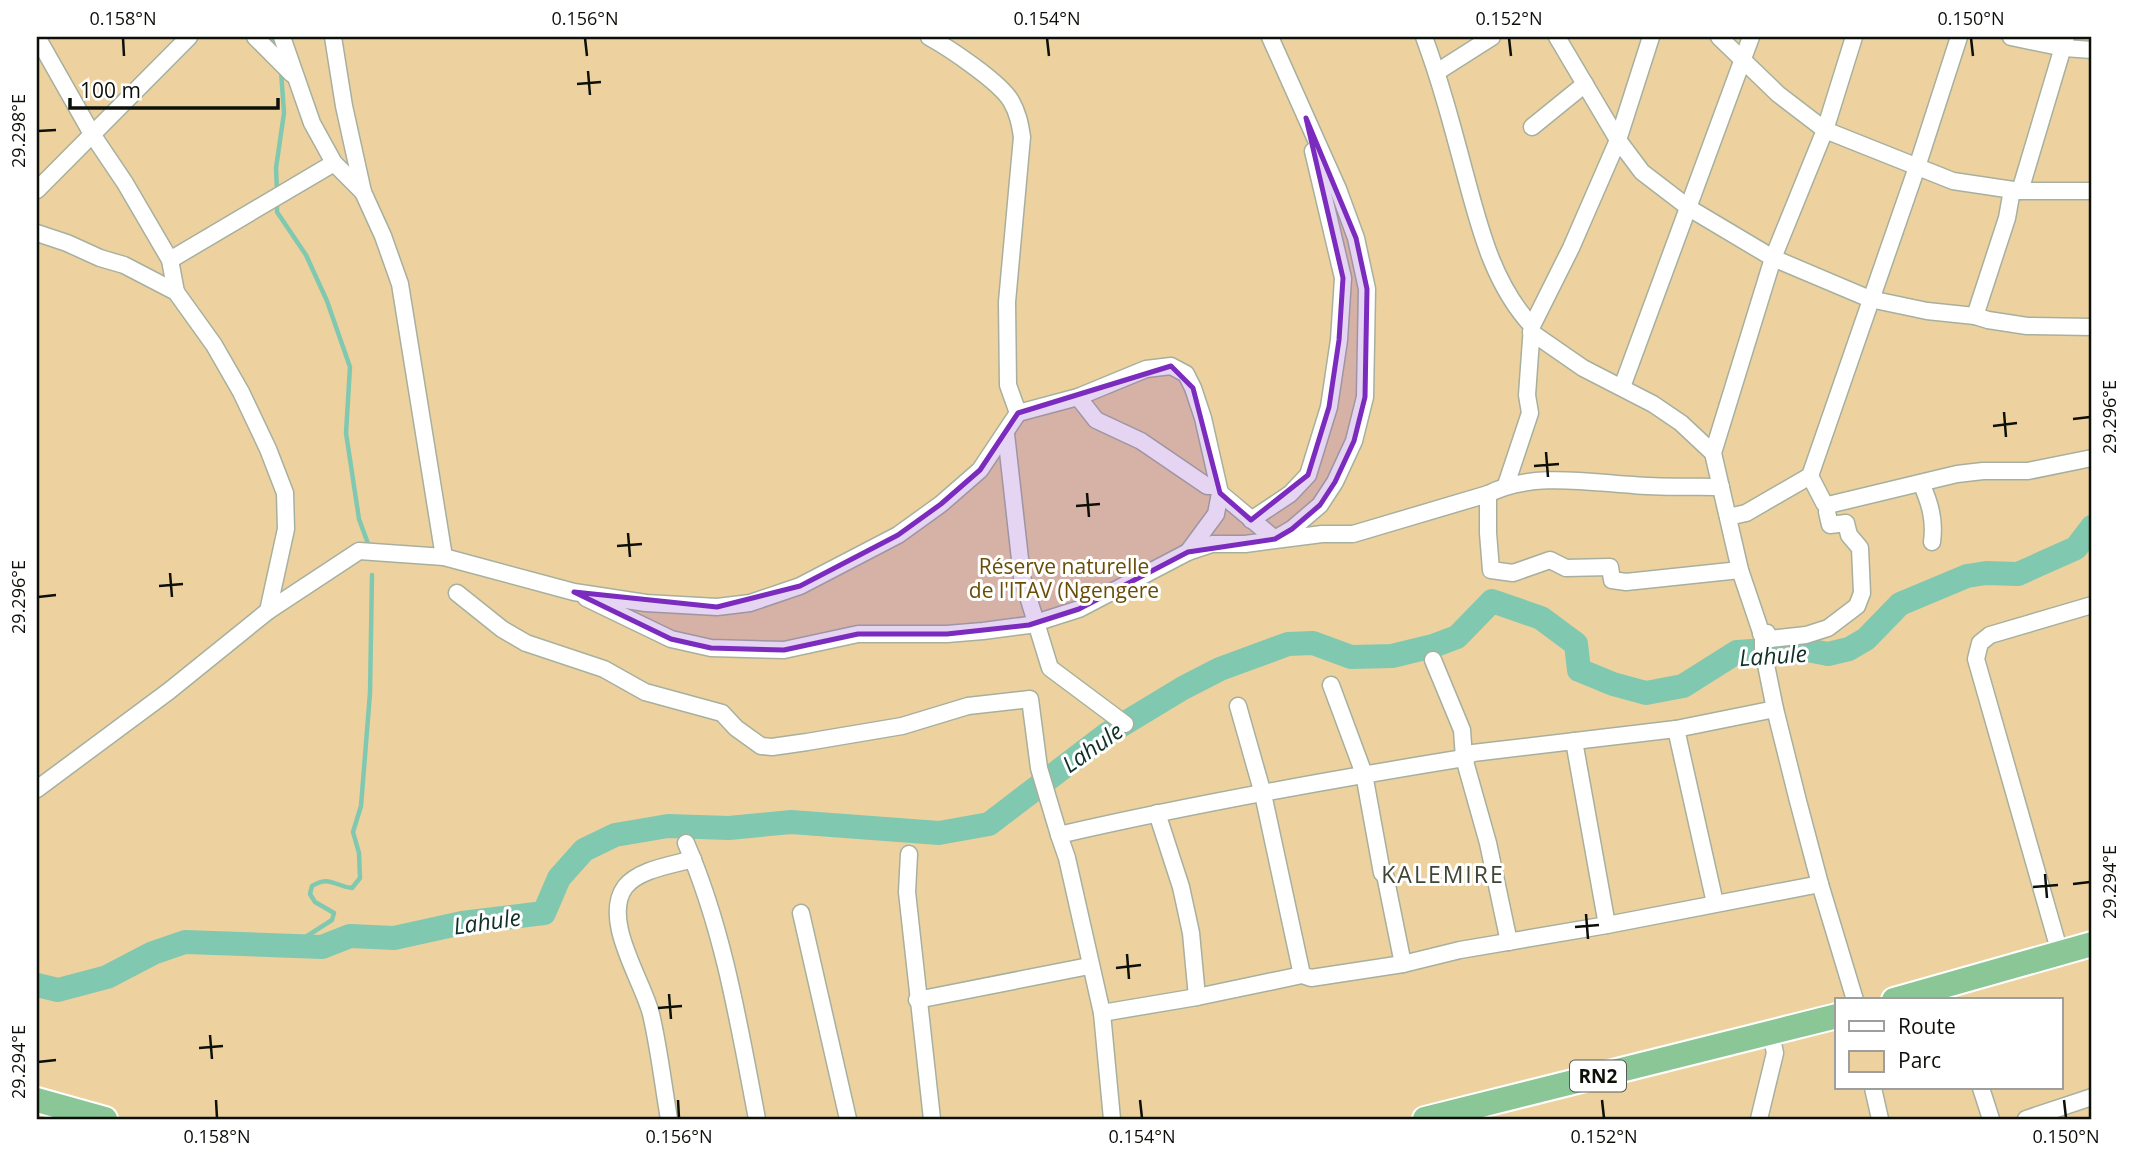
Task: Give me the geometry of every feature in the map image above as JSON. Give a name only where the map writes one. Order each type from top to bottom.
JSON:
[{"type":"highway","points":[[1911,998],[1952,993],[2092,944]]},
{"type":"highway","name":"RN2","points":[[1425,1119],[1835,1017]]},
{"type":"highway","points":[[37,1100],[105,1119]]},
{"type":"street","points":[[37,37],[92,134],[125,183],[170,260],[176,292],[214,345],[242,392],[268,449],[285,493],[286,529],[268,611]]},
{"type":"street","points":[[37,190],[189,37]]},
{"type":"street","points":[[255,37],[296,78]]},
{"type":"street","points":[[282,37],[312,123],[334,163],[363,192]]},
{"type":"street","points":[[333,37],[344,106],[363,192],[383,236],[400,284],[444,557]]},
{"type":"street","points":[[929,37],[953,50],[1010,98],[1020,119],[1020,161],[1007,302],[1008,385],[1018,412]]},
{"type":"street","points":[[1270,37],[1338,189],[1356,239],[1367,289],[1365,397],[1354,441],[1335,482],[1320,505],[1292,529],[1275,539]]},
{"type":"street","points":[[1424,37],[1437,72],[1482,237],[1516,309],[1531,329],[1583,368],[1622,387],[1681,423],[1713,453]]},
{"type":"street","points":[[1437,72],[1492,37]]},
{"type":"street","points":[[1557,37],[1618,140],[1642,172],[1689,208],[1773,258],[1870,299],[1927,311],[1975,316],[2027,326],[2092,327]]},
{"type":"street","points":[[1506,485],[1531,413],[1527,395],[1531,329],[1571,248],[1618,140],[1651,37]]},
{"type":"street","points":[[1719,37],[1778,94],[1825,130],[1953,181],[2016,190],[2092,191]]},
{"type":"street","points":[[1622,387],[1751,37]]},
{"type":"street","points":[[1853,998],[1820,884],[1775,709],[1762,636],[1740,570],[1713,453],[1773,258],[1825,130],[1854,37]]},
{"type":"street","points":[[1728,517],[1746,513],[1810,476],[1959,37]]},
{"type":"street","points":[[2011,37],[2065,42],[2092,50]]},
{"type":"street","points":[[1975,316],[2065,42]]},
{"type":"street","points":[[1532,127],[1585,84]]},
{"type":"street","points":[[1251,520],[1290,494],[1308,475],[1329,407],[1339,340],[1343,278],[1306,118]]},
{"type":"street","points":[[170,260],[334,163]]},
{"type":"street","points":[[37,233],[124,265],[176,292]]},
{"type":"street","points":[[37,789],[169,691],[268,611],[359,551],[444,557],[574,592],[646,603],[717,607],[750,603],[800,586],[898,535],[941,504],[981,470],[1018,412],[1078,397],[1146,369],[1171,366],[1186,374],[1203,418],[1219,489],[1216,514],[1188,552]]},
{"type":"street","points":[[1078,397],[1096,420],[1141,441],[1207,486],[1219,489],[1275,539]]},
{"type":"street","points":[[1006,434],[1022,577],[1050,668],[1125,724]]},
{"type":"street","points":[[1810,476],[1824,503],[1828,505],[1957,474],[2028,471],[2092,458]]},
{"type":"street","points":[[574,592],[671,639],[711,649],[784,650],[858,634],[947,634],[1037,622],[1079,609],[1188,552],[1212,544],[1245,544],[1322,534],[1353,534],[1488,495],[1506,485],[1558,480],[1635,486],[1721,487]]},
{"type":"street","points":[[1921,483],[1931,505],[1934,527],[1932,542]]},
{"type":"street","points":[[1488,495],[1491,570],[1513,573],[1550,560],[1566,568],[1610,568],[1612,580],[1626,582],[1740,570]]},
{"type":"street","points":[[1762,636],[1767,633],[1770,639],[1806,635],[1828,628],[1857,606],[1862,593],[1860,548],[1849,536],[1846,523],[1830,525],[1828,505]]},
{"type":"street","points":[[457,593],[502,629],[526,643],[604,669],[645,692],[722,713],[761,746],[807,743],[902,726],[968,706],[1030,699],[1039,768],[1067,858],[1102,1013],[1112,1119]]},
{"type":"street","points":[[2060,953],[1976,659],[1980,643],[1990,635],[2092,604]]},
{"type":"street","points":[[1433,660],[1462,730],[1464,758],[1488,843],[1509,942]]},
{"type":"street","points":[[1331,685],[1364,775],[1382,873],[1385,875],[1403,964]]},
{"type":"street","points":[[1238,706],[1263,793],[1302,975]]},
{"type":"street","points":[[1059,835],[1209,802],[1464,758],[1473,753],[1676,729],[1775,709]]},
{"type":"street","points":[[1676,729],[1714,903]]},
{"type":"street","points":[[1574,741],[1607,925]]},
{"type":"street","points":[[1157,813],[1181,887],[1191,933],[1197,998]]},
{"type":"street","points":[[686,843],[706,893],[733,993],[757,1119]]},
{"type":"street","points":[[909,854],[906,892],[932,1119]]},
{"type":"street","points":[[668,1119],[650,1012],[625,947],[618,905],[624,889],[633,879],[693,859]]},
{"type":"street","points":[[1102,1013],[1197,998],[1302,975],[1311,978],[1403,964],[1460,950],[1820,884]]},
{"type":"street","points":[[801,913],[848,1119]]},
{"type":"street","points":[[917,1000],[1090,966]]},
{"type":"street","points":[[1759,1119],[1774,1053],[1771,1034]]},
{"type":"street","points":[[1873,1090],[1880,1119]]},
{"type":"street","points":[[1982,1090],[1991,1119]]},
{"type":"street","points":[[2026,1119],[2092,1097]]},
{"type":"highlighted area","points":[[1306,118],[1356,238],[1367,289],[1365,397],[1354,441],[1335,482],[1320,505],[1292,529],[1275,539],[1188,552],[1079,609],[1029,625],[947,634],[858,634],[784,650],[711,648],[671,639],[574,592],[717,607],[800,586],[898,535],[941,504],[980,470],[1018,413],[1171,366],[1193,388],[1220,493],[1251,520],[1308,475],[1329,407],[1339,340],[1343,278]]},
{"type":"green space","name":"Réserve naturelle de l'ITAV (Ngengere","points":[[37,37],[2092,37],[2092,1119],[37,1119]]},
{"type":"waterway","points":[[271,37],[275,49]]},
{"type":"waterway","points":[[277,191],[276,168],[284,113],[281,71]]},
{"type":"waterway","points":[[277,200],[277,212],[306,255],[327,301],[350,367],[346,433],[359,519],[370,549]]},
{"type":"waterway","name":"Lahule","points":[[37,985],[58,990],[107,977],[153,953],[185,942],[322,947],[350,936],[394,938],[462,923],[544,913],[559,878],[584,850],[615,835],[668,826],[729,828],[791,822],[939,833],[989,824],[1107,734],[1220,669],[1288,644],[1313,643],[1351,657],[1392,656],[1433,646],[1457,637],[1492,601],[1541,618],[1576,644],[1579,670],[1613,684],[1646,693],[1683,686],[1737,652],[1797,648],[1828,654],[1849,649],[1866,639],[1900,604],[1967,576],[1986,573],[2018,574],[2076,548],[2092,527]]},
{"type":"waterway","points":[[300,946],[304,938],[332,920],[334,913],[315,902],[310,894],[312,886],[328,881],[352,888],[360,878],[359,853],[353,832],[361,806],[370,693],[372,575]]},
{"type":"district","name":"KALEMIRE","points":[[1443,874]]}]
